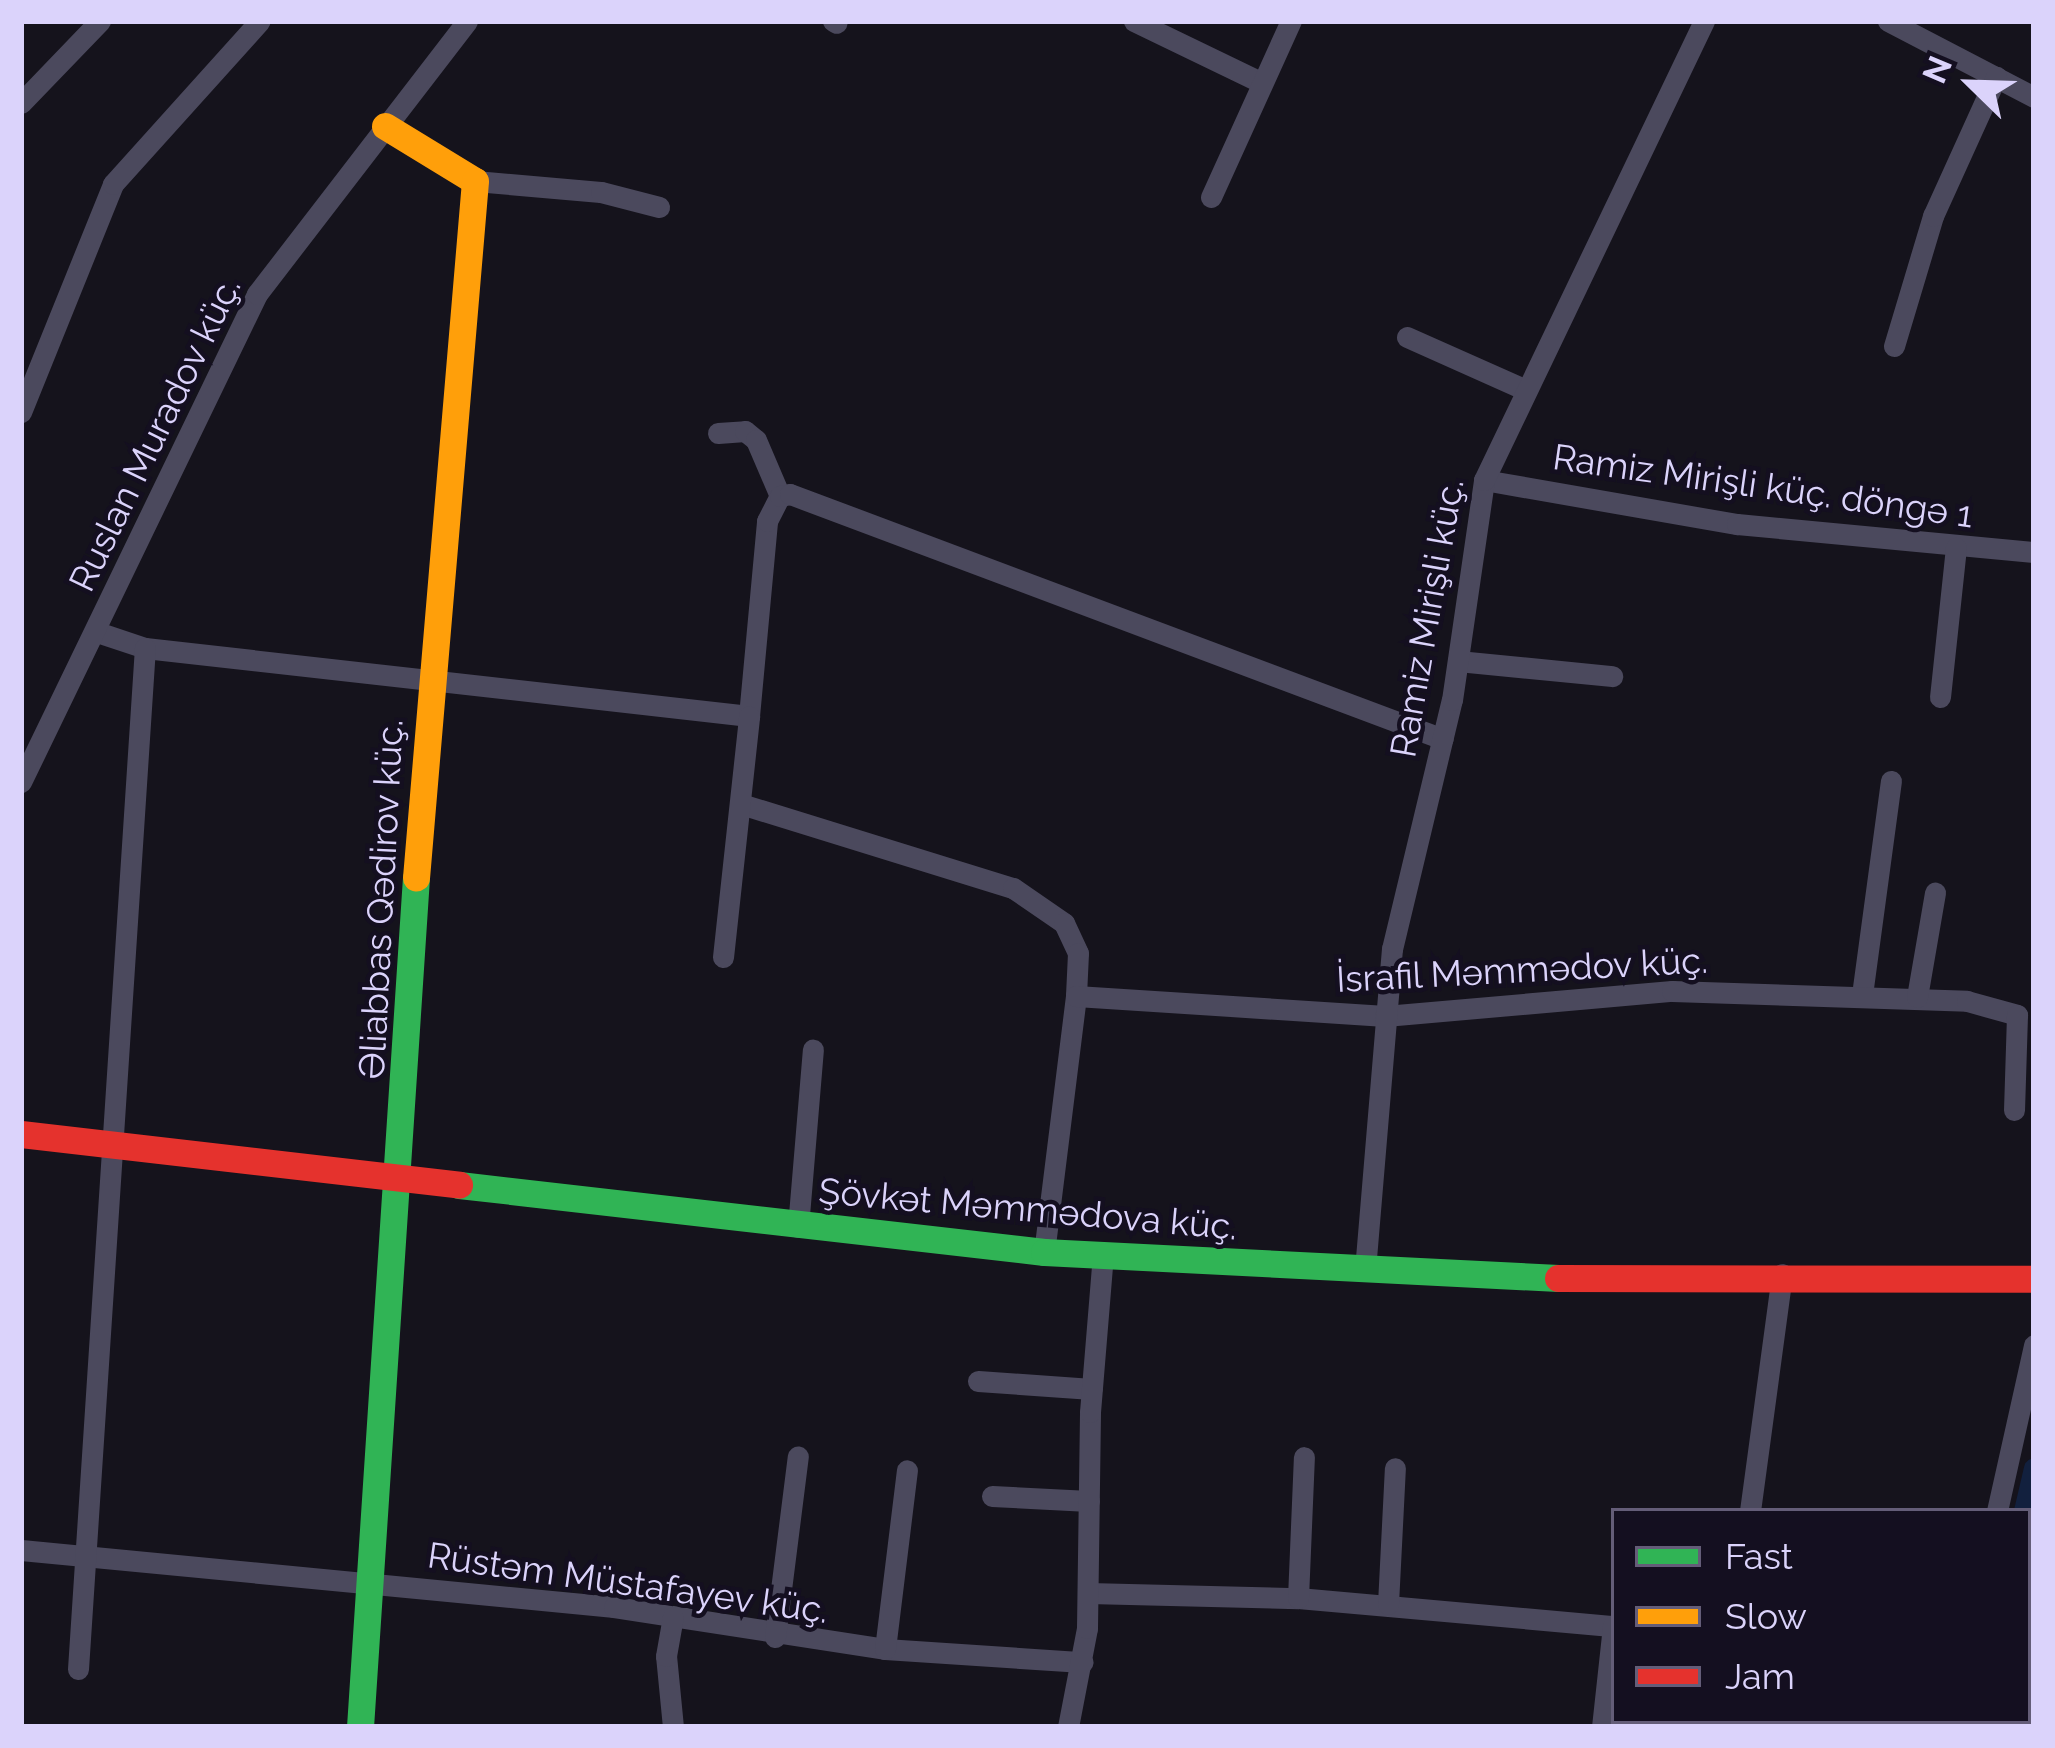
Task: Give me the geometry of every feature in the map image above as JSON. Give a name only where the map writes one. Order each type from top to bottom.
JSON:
[{"type":"street","points":[[21,103],[100,21]]},
{"type":"street","name":"Ruslan Muradov küç.","points":[[21,782],[248,311],[289,245],[467,21]]},
{"type":"street","points":[[1134,21],[1262,83]]},
{"type":"street","points":[[1210,197],[1291,21]]},
{"type":"street","name":"Ramiz Mirişli küç.","points":[[1364,1270],[1392,949],[1443,739],[1484,480],[1524,388],[1704,21]]},
{"type":"street","points":[[1888,21],[2034,98]]},
{"type":"street","points":[[21,412],[113,184],[254,23]]},
{"type":"street","points":[[1894,346],[1933,216],[1996,77]]},
{"type":"street","points":[[386,126],[465,168],[475,181],[601,192],[659,207]]},
{"type":"street","name":"Əliabbas Qədirov küç.","points":[[360,1727],[402,1178],[429,681],[475,181]]},
{"type":"street","points":[[1407,337],[1524,388]]},
{"type":"street","points":[[718,433],[745,431],[756,440],[780,496]]},
{"type":"street","name":"Ramiz Mirişli küç. döngə 1","points":[[1484,480],[1737,524],[2034,553]]},
{"type":"street","points":[[723,957],[767,521],[780,496]]},
{"type":"street","points":[[780,496],[806,497],[1443,739]]},
{"type":"street","points":[[1940,698],[1956,548]]},
{"type":"street","points":[[97,632],[145,648],[748,716]]},
{"type":"street","points":[[78,1670],[145,648]]},
{"type":"street","points":[[1458,661],[1612,676]]},
{"type":"street","points":[[1862,995],[1891,781]]},
{"type":"street","points":[[740,804],[1039,900],[1078,953],[1044,1252]]},
{"type":"street","points":[[1917,998],[1935,893]]},
{"type":"street","name":"İsrafil Məmmədov küç.","points":[[1076,996],[1385,1016],[1576,995],[1917,998],[2017,1015],[2014,1110]]},
{"type":"street","points":[[798,1227],[814,1050]]},
{"type":"street","name":"Şövkət Məmmədova küç.","points":[[21,1134],[1044,1252],[1546,1279],[1782,1274],[2034,1279]]},
{"type":"street","points":[[1068,1727],[1083,1662],[1092,1390],[1103,1255]]},
{"type":"street","points":[[1750,1508],[1782,1274]]},
{"type":"street","points":[[1998,1508],[2034,1345]]},
{"type":"street","points":[[977,1382],[1092,1390]]},
{"type":"street","points":[[775,1637],[798,1456]]},
{"type":"street","points":[[1298,1598],[1304,1457]]},
{"type":"street","points":[[1388,1604],[1395,1468]]},
{"type":"street","points":[[885,1649],[908,1470]]},
{"type":"street","points":[[992,1496],[1089,1502]]},
{"type":"street","name":"Rüstəm Müstafayev küç.","points":[[21,1550],[369,1583],[674,1618],[775,1637],[885,1649],[1083,1662]]},
{"type":"street","points":[[1088,1593],[1298,1598],[1611,1626]]},
{"type":"street","points":[[673,1727],[666,1656],[674,1618]]},
{"type":"street","points":[[1602,1727],[1611,1644]]},
{"type":"waterway","points":[[2025,1508],[2034,1468]]},
{"type":"traffic: fast","points":[[360,1727],[416,878]]},
{"type":"traffic: fast","points":[[459,1185],[1044,1252],[1558,1278]]},
{"type":"traffic: slow","points":[[385,126],[475,181],[416,878]]},
{"type":"traffic: jam","points":[[21,1134],[459,1185]]},
{"type":"traffic: jam","points":[[1558,1278],[2034,1279]]}]
